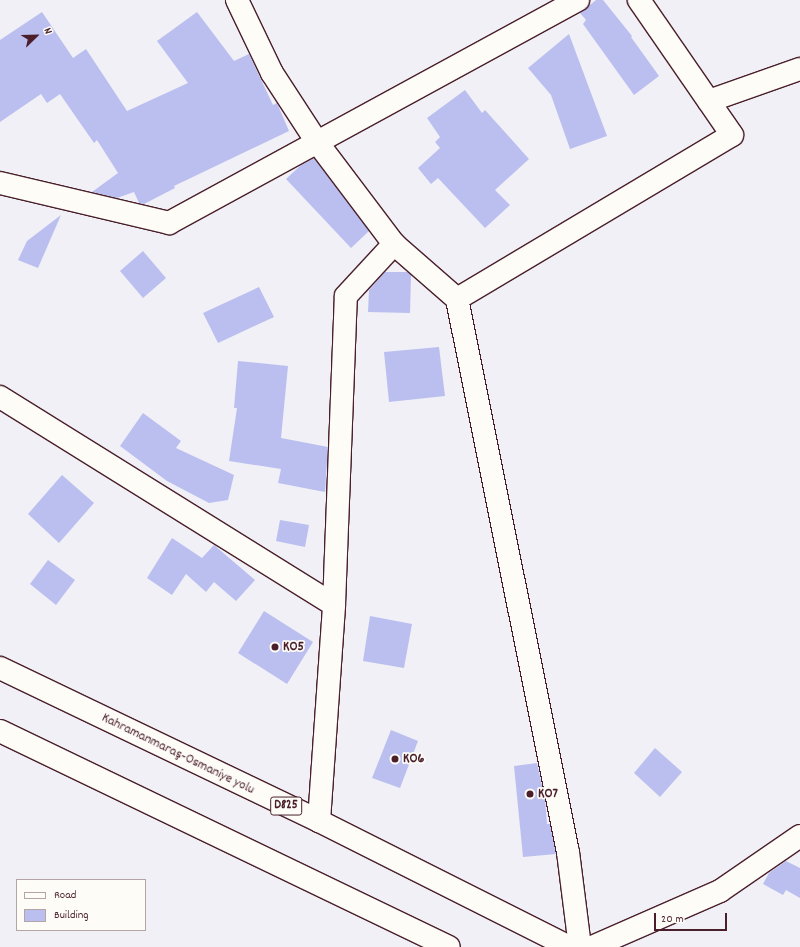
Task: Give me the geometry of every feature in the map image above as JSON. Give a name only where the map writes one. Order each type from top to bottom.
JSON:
[{"type":"main road","points":[[237,0],[272,73],[317,142],[394,244],[457,299],[568,852],[580,947]]},
{"type":"main road","points":[[0,183],[169,224],[578,0]]},
{"type":"main road","points":[[457,299],[732,136],[639,0]]},
{"type":"main road","points":[[709,101],[800,69]]},
{"type":"main road","points":[[320,821],[334,605],[346,296],[394,244]]},
{"type":"main road","points":[[0,397],[334,605]]},
{"type":"main road","name":"Kahramanmaraş-Osmaniye yolu","points":[[0,668],[320,821],[570,947]]},
{"type":"main road","points":[[0,732],[449,947]]},
{"type":"main road","points":[[592,947],[720,890],[800,836]]},
{"type":"building","points":[[596,0],[603,0],[632,36],[631,37],[659,76],[634,95],[583,24],[586,20],[580,13]]},
{"type":"building","points":[[42,12],[73,58],[86,49],[127,111],[188,83],[157,41],[197,12],[234,61],[249,54],[273,105],[277,103],[289,131],[174,186],[175,188],[144,204],[139,203],[134,192],[117,198],[92,192],[118,173],[97,140],[94,143],[60,94],[47,103],[41,94],[0,122],[0,40]]},
{"type":"building","points":[[569,34],[607,136],[570,149],[551,95],[528,68]]},
{"type":"building","points":[[465,90],[482,113],[485,110],[529,159],[495,190],[510,205],[485,228],[438,178],[431,184],[418,168],[440,148],[435,142],[440,137],[427,118]]},
{"type":"building","points":[[314,158],[369,231],[351,248],[286,179],[300,166]]},
{"type":"building","points":[[61,215],[38,268],[18,260],[27,241]]},
{"type":"building","points":[[143,251],[166,278],[143,298],[120,271]]},
{"type":"building","points":[[385,272],[408,272],[411,275],[410,313],[368,312],[369,290]]},
{"type":"building","points":[[259,287],[274,317],[218,343],[203,313]]},
{"type":"building","points":[[439,347],[445,396],[389,402],[384,352]]},
{"type":"building","points":[[238,361],[288,366],[281,438],[328,447],[325,492],[278,483],[281,469],[229,461],[237,408],[234,408]]},
{"type":"building","points":[[143,413],[181,441],[176,448],[234,475],[228,500],[209,503],[167,481],[120,446]]},
{"type":"building","points":[[62,475],[94,503],[59,543],[28,514]]},
{"type":"building","points":[[280,520],[309,525],[305,547],[276,541]]},
{"type":"building","points":[[172,538],[202,558],[214,545],[255,580],[236,601],[214,582],[206,592],[186,574],[172,595],[147,578]]},
{"type":"building","points":[[48,560],[75,580],[56,605],[30,584]]},
{"type":"building","name":"KO5","points":[[264,611],[313,642],[287,684],[238,653]]},
{"type":"building","points":[[370,616],[412,624],[404,668],[363,661]]},
{"type":"building","name":"KO6","points":[[391,730],[418,741],[400,788],[372,778]]},
{"type":"building","points":[[655,748],[682,772],[660,797],[634,773]]},
{"type":"building","name":"KO7","points":[[537,763],[545,799],[547,824],[550,824],[556,854],[523,857],[514,766]]},
{"type":"building","points":[[786,861],[800,868],[800,898],[786,890],[783,895],[763,884],[769,873]]},
{"type":"place","name":"KO5","points":[[275,647]]},
{"type":"place","name":"KO6","points":[[395,759]]},
{"type":"place","name":"KO7","points":[[530,794]]}]
